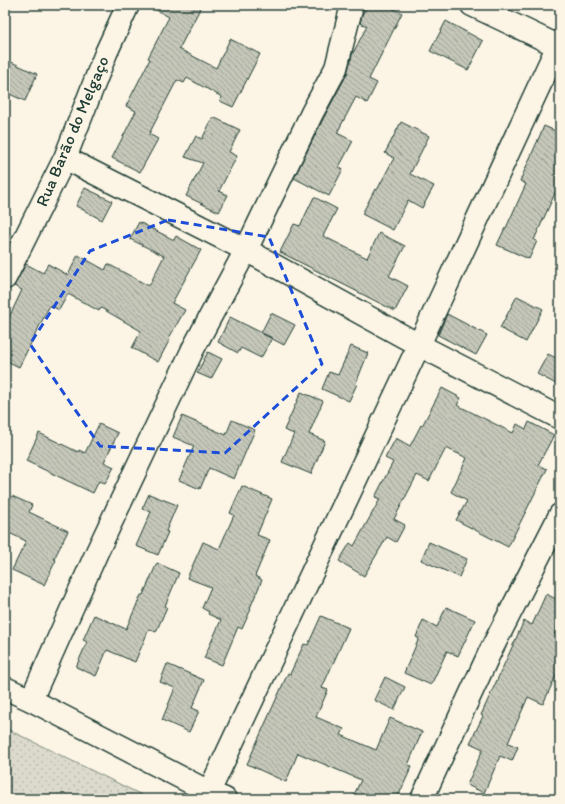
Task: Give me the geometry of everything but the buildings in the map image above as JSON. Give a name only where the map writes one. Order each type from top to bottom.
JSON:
[{"type":"street","name":"Rua Barão do Melgaço","points":[[5,278],[65,158],[106,53],[128,5]]},
{"type":"street","points":[[31,700],[97,552],[193,349],[246,250],[312,113],[336,68],[352,5]]},
{"type":"street","points":[[5,688],[217,795],[419,345],[559,45],[472,5]]},
{"type":"street","points":[[65,158],[246,250],[419,345],[560,418]]},
{"type":"street","points":[[422,799],[489,654],[560,516]]},
{"type":"highlighted area","points":[[168,220],[269,237],[322,364],[225,453],[100,446],[30,344],[90,251]]},
{"type":"shaded area","points":[[5,728],[150,799],[5,799]]}]
